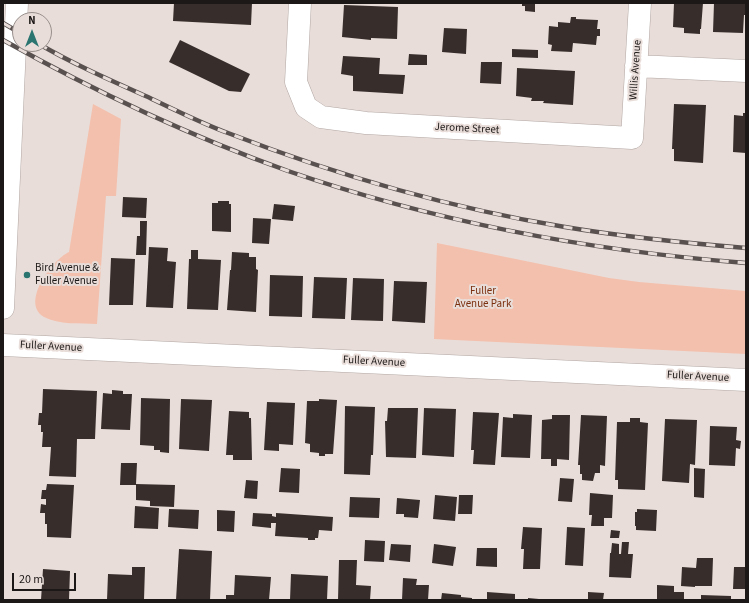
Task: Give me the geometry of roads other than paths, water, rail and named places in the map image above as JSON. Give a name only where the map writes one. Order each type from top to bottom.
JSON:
[{"type":"street","points":[[3,308],[17,3]]},
{"type":"street","name":"Jerome Street","points":[[300,3],[296,82],[306,107],[321,117],[366,123],[632,138]]},
{"type":"street","name":"Willis Avenue","points":[[632,138],[640,3]]},
{"type":"street","points":[[636,66],[746,71]]},
{"type":"street","name":"Fuller Avenue","points":[[3,345],[746,380]]},
{"type":"railway","points":[[3,23],[12,28]]},
{"type":"railway","points":[[3,40],[107,95],[179,128],[288,171],[344,189],[400,205],[514,232],[630,251],[746,263]]},
{"type":"railway","points":[[52,51],[218,129],[310,163],[394,189],[479,210],[565,227],[610,234],[746,248]]},
{"type":"place","name":"Bird Avenue & Fuller Avenue","points":[[27,275]]},
{"type":"park label","name":"Fuller Avenue Park","points":[[483,298]]}]
